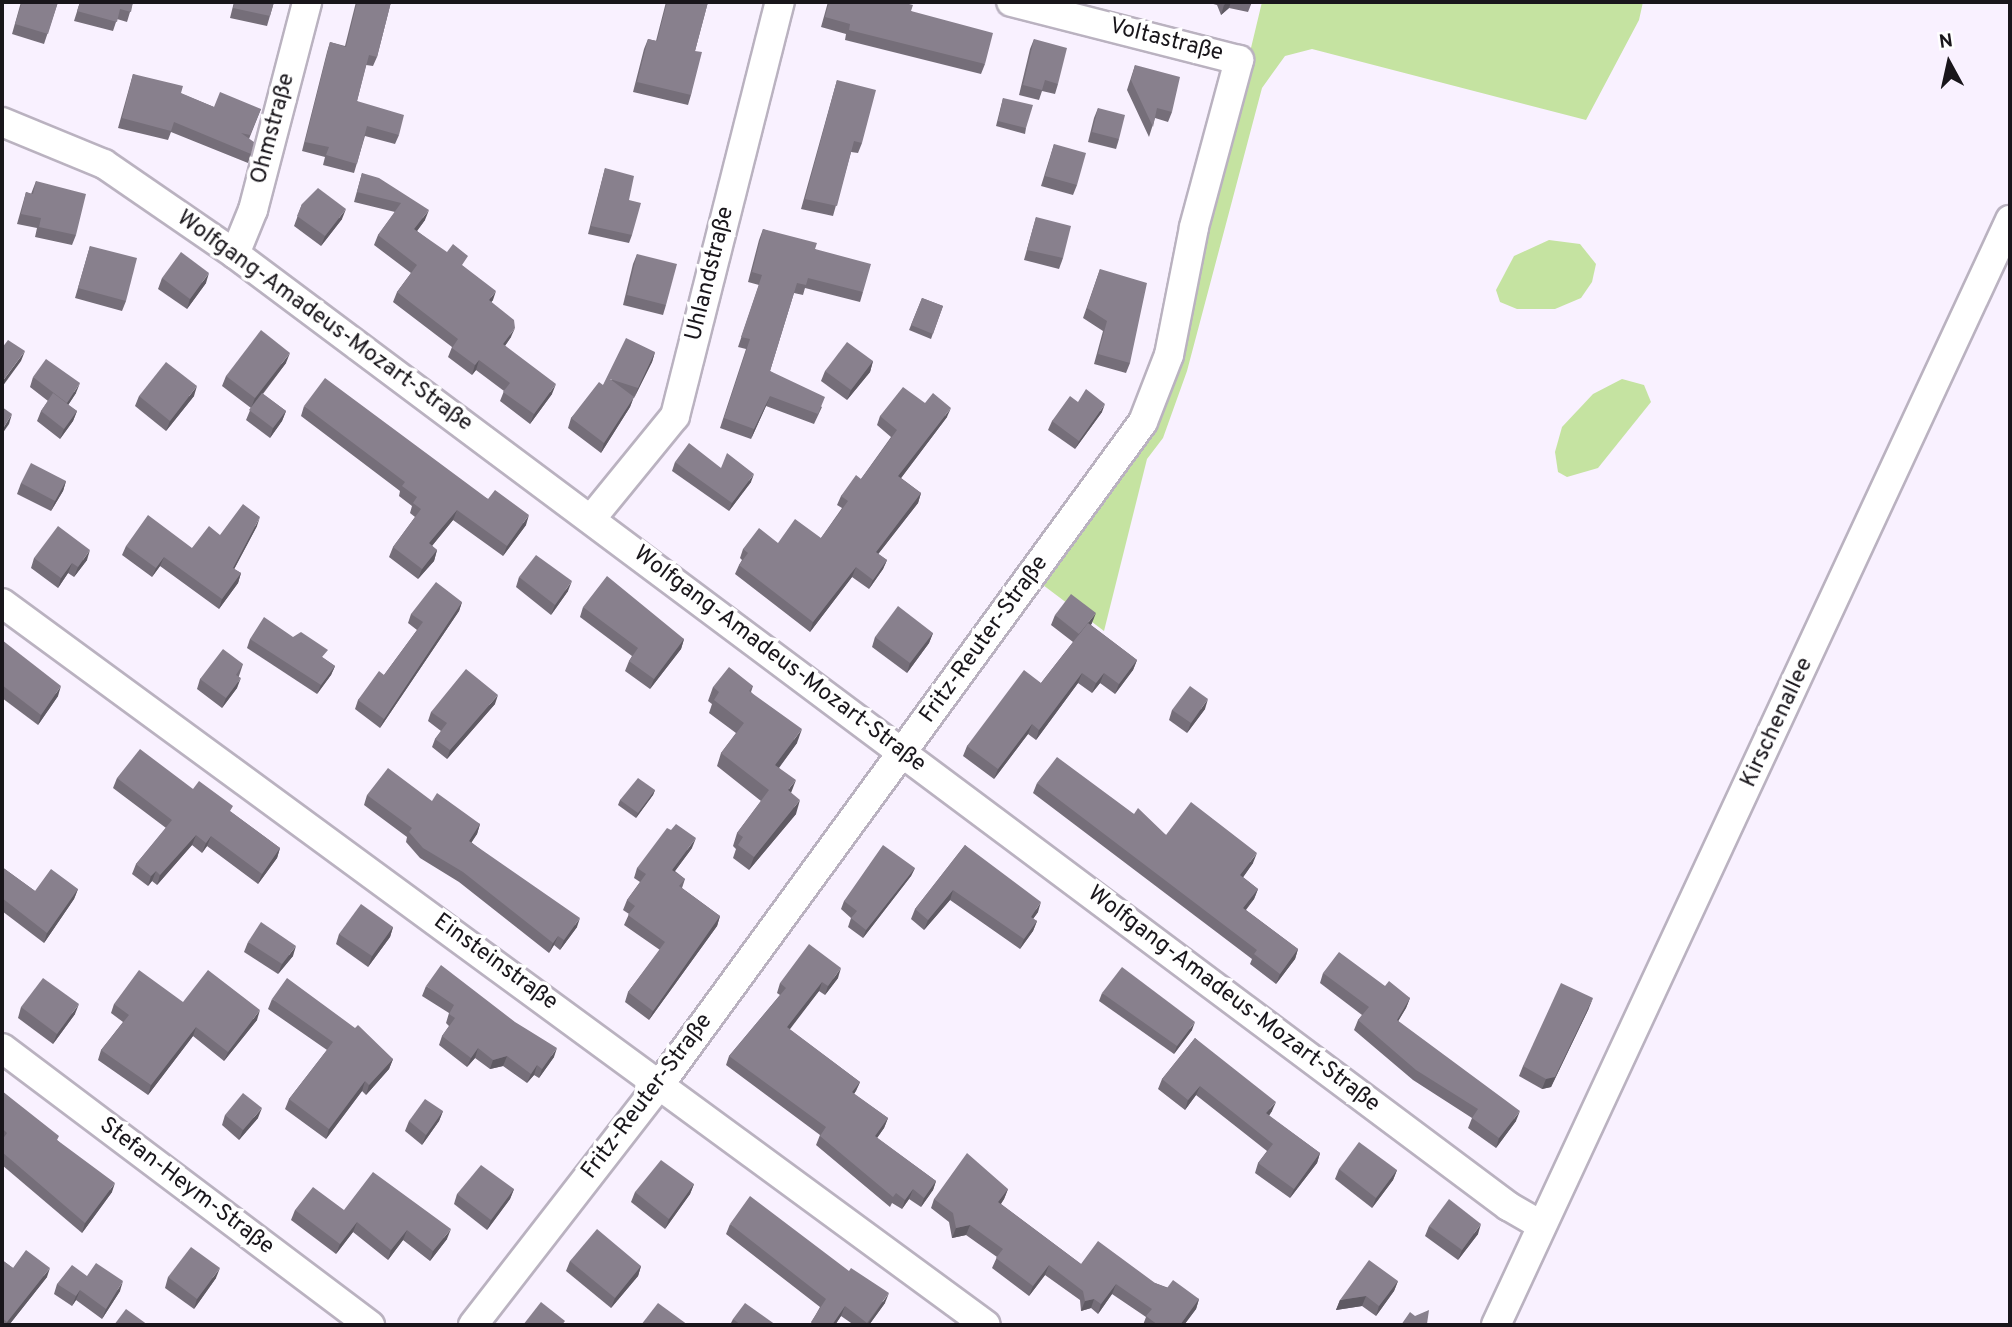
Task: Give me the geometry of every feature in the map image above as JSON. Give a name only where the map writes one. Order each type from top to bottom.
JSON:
[{"type":"street","name":"Ohmstraße","points":[[235,254],[253,209],[307,2]]},
{"type":"street","name":"Uhlandstraße","points":[[591,519],[675,416],[780,2]]},
{"type":"street","name":"Voltastraße","points":[[1012,2],[1239,60]]},
{"type":"street","name":"Fritz-Reuter-Straße","points":[[473,1325],[660,1084],[1143,422],[1169,355],[1194,227],[1239,60]]},
{"type":"street","name":"Wolfgang-Amadeus-Mozart-Straße","points":[[2,121],[104,164],[235,254],[1508,1206],[1541,1224]]},
{"type":"street","name":"Kirschenallee","points":[[1496,1325],[2010,220]]},
{"type":"street","name":"Einsteinstraße","points":[[2,603],[986,1325]]},
{"type":"street","name":"Stefan-Heym-Straße","points":[[2,1048],[370,1325]]},
{"type":"green space","points":[[1262,2],[1643,2],[1639,20],[1586,120],[1312,49],[1285,56],[1262,88],[1187,371],[1163,438],[1147,459],[1104,631],[1039,582],[1170,386]]},
{"type":"green space","points":[[1549,240],[1580,244],[1596,264],[1592,282],[1581,298],[1555,309],[1517,309],[1500,302],[1496,290],[1514,256]]},
{"type":"green space","points":[[1622,379],[1644,385],[1651,402],[1598,468],[1567,477],[1558,472],[1555,452],[1562,427],[1593,394]]},
{"type":"building","points":[[22,2],[58,2],[48,34],[15,24]]},
{"type":"building","points":[[80,2],[133,2],[131,12],[120,9],[117,22],[77,11]]},
{"type":"building","points":[[235,2],[274,2],[270,16],[233,8]]},
{"type":"building","points":[[357,2],[391,2],[377,57],[369,55],[357,101],[404,115],[399,135],[367,126],[357,164],[326,155],[329,147],[305,142],[330,42],[346,47]]},
{"type":"building","points":[[667,2],[708,2],[695,51],[702,52],[691,95],[637,82],[648,39],[657,41]]},
{"type":"building","points":[[829,2],[901,2],[913,5],[911,11],[993,33],[985,64],[849,30],[850,24],[825,17]]},
{"type":"building","points":[[1034,39],[1067,48],[1058,84],[1045,80],[1042,90],[1023,85]]},
{"type":"building","points":[[1135,65],[1180,77],[1172,112],[1157,108],[1153,127],[1131,80]]},
{"type":"building","points":[[133,74],[183,86],[181,93],[214,107],[220,92],[261,109],[250,135],[241,133],[254,142],[251,154],[174,122],[171,131],[122,118]]},
{"type":"building","points":[[837,80],[876,90],[862,143],[854,141],[837,206],[805,199]]},
{"type":"building","points":[[1003,98],[1033,105],[1026,128],[998,121]]},
{"type":"building","points":[[1098,108],[1125,115],[1119,139],[1092,132]]},
{"type":"building","points":[[1054,144],[1086,153],[1077,185],[1045,176]]},
{"type":"building","points":[[605,168],[634,176],[629,200],[641,203],[632,235],[591,226]]},
{"type":"building","points":[[362,173],[379,178],[429,210],[414,229],[447,252],[453,244],[468,256],[462,265],[496,291],[489,300],[514,320],[515,328],[503,344],[556,384],[534,414],[503,392],[510,383],[479,360],[475,365],[452,348],[458,339],[397,292],[417,265],[378,235],[401,203],[357,192]]},
{"type":"building","points":[[36,181],[86,194],[76,235],[39,227],[41,218],[21,214],[26,192],[33,194]]},
{"type":"building","points":[[318,188],[346,209],[325,236],[297,216],[302,204]]},
{"type":"building","points":[[1036,217],[1071,226],[1063,258],[1027,250]]},
{"type":"building","points":[[763,229],[817,243],[815,249],[871,264],[863,292],[808,278],[806,285],[797,283],[770,371],[825,397],[818,414],[770,396],[754,429],[724,418],[750,339],[741,337],[762,275],[752,272]]},
{"type":"building","points":[[90,246],[137,258],[126,301],[78,288]]},
{"type":"building","points":[[181,252],[209,273],[190,299],[162,278]]},
{"type":"building","points":[[637,254],[677,264],[666,305],[627,295]]},
{"type":"building","points":[[1100,269],[1147,283],[1130,363],[1098,354],[1107,321],[1087,308]]},
{"type":"building","points":[[922,298],[943,306],[933,334],[911,325]]},
{"type":"building","points":[[261,330],[290,353],[255,398],[226,376]]},
{"type":"building","points":[[626,338],[655,352],[638,388],[610,379],[634,397],[604,443],[571,418],[599,382],[603,385]]},
{"type":"building","points":[[8,340],[25,351],[2,382],[2,348]]},
{"type":"building","points":[[847,342],[873,361],[851,390],[825,371]]},
{"type":"building","points":[[46,359],[80,383],[67,403],[33,377]]},
{"type":"building","points":[[166,362],[197,386],[170,421],[139,396]]},
{"type":"building","points":[[325,378],[488,499],[495,490],[529,515],[507,546],[457,510],[429,543],[437,550],[422,569],[393,547],[421,509],[413,503],[417,497],[402,486],[405,482],[304,406]]},
{"type":"building","points":[[903,387],[925,403],[933,393],[951,408],[898,476],[921,493],[876,552],[887,560],[873,580],[856,567],[813,622],[739,565],[748,553],[743,549],[759,528],[778,543],[795,519],[821,538],[848,501],[841,496],[856,475],[861,479],[897,430],[880,416]]},
{"type":"building","points":[[1086,389],[1105,404],[1079,441],[1052,421],[1070,396],[1078,402]]},
{"type":"building","points":[[53,393],[77,411],[64,429],[41,411]]},
{"type":"building","points":[[262,393],[286,411],[273,428],[249,410]]},
{"type":"building","points":[[2,407],[12,414],[2,430]]},
{"type":"building","points":[[689,443],[721,468],[727,453],[754,474],[732,503],[675,462]]},
{"type":"building","points":[[31,463],[66,481],[55,501],[21,483]]},
{"type":"building","points":[[243,504],[260,517],[233,568],[241,573],[222,599],[164,557],[156,568],[126,546],[148,515],[192,548],[209,526],[220,535]]},
{"type":"building","points":[[58,526],[90,550],[78,567],[72,563],[61,578],[34,558]]},
{"type":"building","points":[[536,555],[572,581],[555,605],[519,577]]},
{"type":"building","points":[[607,576],[684,639],[654,679],[629,661],[638,648],[583,607]]},
{"type":"building","points":[[436,582],[462,602],[384,719],[358,700],[379,671],[384,675],[423,622],[411,614]]},
{"type":"building","points":[[1071,594],[1096,613],[1079,634],[1055,615]]},
{"type":"building","points":[[898,606],[933,633],[910,663],[875,637]]},
{"type":"building","points":[[264,617],[293,637],[301,632],[328,650],[322,657],[335,666],[321,685],[250,639]]},
{"type":"building","points":[[1088,623],[1137,660],[1119,684],[1104,673],[1096,683],[1082,673],[1039,730],[1032,724],[998,769],[967,746],[1024,670],[1041,683]]},
{"type":"building","points":[[2,640],[61,686],[41,715],[2,685]]},
{"type":"building","points":[[223,649],[243,664],[236,675],[241,678],[226,698],[200,679]]},
{"type":"building","points":[[729,667],[753,686],[749,691],[802,729],[775,765],[796,780],[788,790],[800,800],[754,857],[738,845],[743,837],[737,833],[769,790],[721,753],[744,723],[714,700],[719,692],[713,687]]},
{"type":"building","points":[[466,669],[498,695],[450,750],[435,739],[447,723],[431,712]]},
{"type":"building","points":[[1190,686],[1208,699],[1191,723],[1172,710]]},
{"type":"building","points":[[140,749],[193,789],[199,781],[233,806],[230,811],[280,848],[262,874],[211,836],[206,843],[196,835],[160,875],[156,871],[151,876],[136,864],[172,820],[117,778]]},
{"type":"building","points":[[1057,757],[1134,814],[1138,808],[1166,835],[1191,802],[1257,853],[1240,875],[1258,889],[1243,908],[1298,949],[1280,974],[1254,954],[1257,950],[1037,783]]},
{"type":"building","points":[[388,768],[432,801],[437,793],[480,824],[469,841],[580,918],[564,940],[558,936],[553,943],[463,872],[423,848],[409,832],[412,828],[367,795]]},
{"type":"building","points":[[638,778],[655,790],[638,813],[620,800]]},
{"type":"building","points":[[676,824],[696,838],[672,870],[685,879],[679,886],[720,916],[653,1011],[628,992],[665,942],[628,915],[635,906],[627,900],[646,874],[637,868],[667,828],[671,830]]},
{"type":"building","points":[[883,845],[915,868],[866,930],[851,918],[857,911],[844,901]]},
{"type":"building","points":[[965,845],[1041,902],[1031,917],[1037,921],[1024,939],[953,890],[928,920],[915,909]]},
{"type":"building","points":[[2,867],[35,891],[51,869],[78,889],[47,933],[2,898]]},
{"type":"building","points":[[361,904],[393,927],[372,956],[339,934]]},
{"type":"building","points":[[261,922],[296,946],[282,964],[248,942]]},
{"type":"building","points":[[809,944],[841,968],[828,986],[822,982],[787,1027],[860,1082],[852,1092],[888,1118],[875,1136],[936,1181],[924,1198],[913,1189],[905,1200],[896,1193],[893,1197],[820,1136],[826,1127],[729,1056],[786,988],[780,983]]},
{"type":"building","points":[[1339,952],[1385,986],[1389,981],[1410,998],[1397,1020],[1520,1111],[1499,1138],[1472,1118],[1478,1109],[1416,1070],[1358,1020],[1369,1007],[1323,973]]},
{"type":"building","points":[[441,965],[515,1022],[557,1048],[542,1069],[537,1065],[531,1074],[507,1056],[493,1060],[478,1048],[471,1058],[442,1036],[455,1018],[449,1014],[454,1005],[426,986]]},
{"type":"building","points":[[1122,967],[1195,1022],[1177,1046],[1102,993]]},
{"type":"building","points":[[139,970],[183,1002],[208,970],[260,1010],[228,1052],[196,1027],[151,1085],[101,1050],[129,1015],[114,1004]]},
{"type":"building","points":[[43,978],[79,1004],[57,1034],[21,1007]]},
{"type":"building","points":[[287,978],[355,1028],[358,1025],[393,1059],[369,1085],[365,1081],[329,1129],[289,1099],[333,1042],[272,999]]},
{"type":"building","points":[[1561,983],[1593,998],[1555,1077],[1546,1079],[1523,1066]]},
{"type":"building","points":[[1195,1038],[1276,1102],[1266,1113],[1320,1153],[1294,1189],[1258,1163],[1273,1144],[1200,1086],[1188,1100],[1162,1079]]},
{"type":"building","points":[[2,1091],[59,1136],[57,1140],[115,1183],[85,1223],[2,1152],[2,1140],[7,1133],[2,1128]]},
{"type":"building","points":[[243,1093],[262,1108],[243,1130],[225,1115]]},
{"type":"building","points":[[425,1099],[443,1111],[426,1135],[409,1121]]},
{"type":"building","points":[[1359,1142],[1397,1170],[1376,1198],[1339,1169]]},
{"type":"building","points":[[967,1153],[1008,1189],[998,1202],[1081,1264],[1098,1241],[1155,1283],[1167,1288],[1173,1280],[1199,1299],[1180,1325],[1158,1325],[1146,1316],[1152,1309],[1116,1284],[1101,1304],[1094,1299],[1085,1301],[1083,1291],[1049,1265],[1033,1286],[996,1258],[1003,1249],[970,1225],[956,1228],[953,1213],[934,1199]]},
{"type":"building","points":[[661,1160],[694,1184],[669,1219],[635,1192]]},
{"type":"building","points":[[481,1165],[514,1189],[491,1220],[457,1194]]},
{"type":"building","points":[[373,1172],[451,1229],[433,1251],[407,1230],[391,1250],[357,1222],[340,1244],[295,1210],[313,1187],[344,1210]]},
{"type":"building","points":[[750,1196],[849,1271],[851,1268],[889,1293],[867,1323],[845,1306],[832,1325],[816,1325],[811,1322],[826,1299],[730,1224]]},
{"type":"building","points":[[1449,1199],[1481,1224],[1462,1250],[1429,1226]]},
{"type":"building","points":[[597,1229],[641,1266],[615,1298],[570,1261]]},
{"type":"building","points":[[191,1247],[220,1268],[197,1299],[168,1277]]},
{"type":"building","points":[[26,1250],[50,1268],[7,1322],[2,1318],[2,1260],[13,1268]]},
{"type":"building","points":[[1369,1260],[1398,1281],[1379,1306],[1366,1296],[1340,1300]]},
{"type":"building","points":[[96,1263],[123,1281],[106,1309],[80,1290],[76,1296],[57,1284],[72,1265],[87,1276]]},
{"type":"building","points":[[541,1302],[565,1321],[562,1325],[523,1325]]},
{"type":"building","points":[[658,1303],[688,1325],[641,1325]]},
{"type":"building","points":[[745,1303],[776,1325],[741,1325],[733,1319]]},
{"type":"building","points":[[126,1309],[148,1325],[114,1325]]},
{"type":"building","points":[[1429,1310],[1428,1325],[1401,1325],[1410,1312],[1415,1316]]}]
